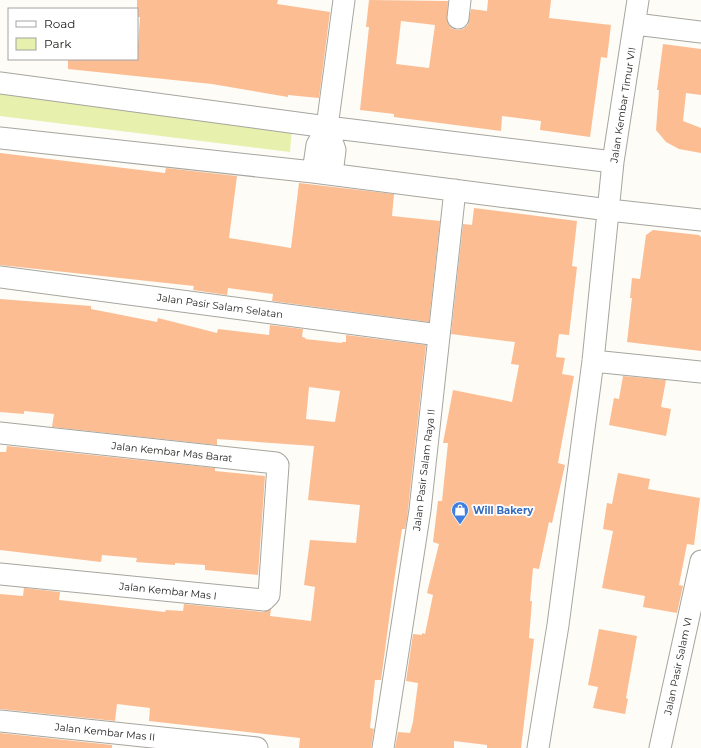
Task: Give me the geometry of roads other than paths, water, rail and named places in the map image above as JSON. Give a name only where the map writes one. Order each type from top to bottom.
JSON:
[{"type":"street","points":[[322,173],[335,150],[327,127],[344,0]]},
{"type":"street","name":"Jalan Kembar Timur VII","points":[[538,748],[558,625],[593,361],[611,184],[638,0]]},
{"type":"street","points":[[635,24],[701,32]]},
{"type":"street","points":[[0,83],[327,127],[611,184],[701,220]]},
{"type":"street","points":[[0,138],[322,173],[455,190],[611,184]]},
{"type":"street","name":"Jalan Pasir Salam Raya II","points":[[383,748],[420,510],[455,190]]},
{"type":"street","name":"Jalan Pasir Salam Selatan","points":[[0,277],[439,336]]},
{"type":"street","points":[[593,361],[701,372]]},
{"type":"street","name":"Jalan Kembar Mas Barat","points":[[0,433],[276,463],[278,465],[274,530]]},
{"type":"street","name":"Jalan Kembar Mas I","points":[[0,574],[262,600],[269,595],[274,530]]},
{"type":"street","name":"Jalan Pasir Salam VI","points":[[660,748],[701,561]]},
{"type":"street","name":"Jalan Kembar Mas II","points":[[0,721],[257,748]]},
{"type":"place","name":"Will Bakery","points":[[460,525]]}]
